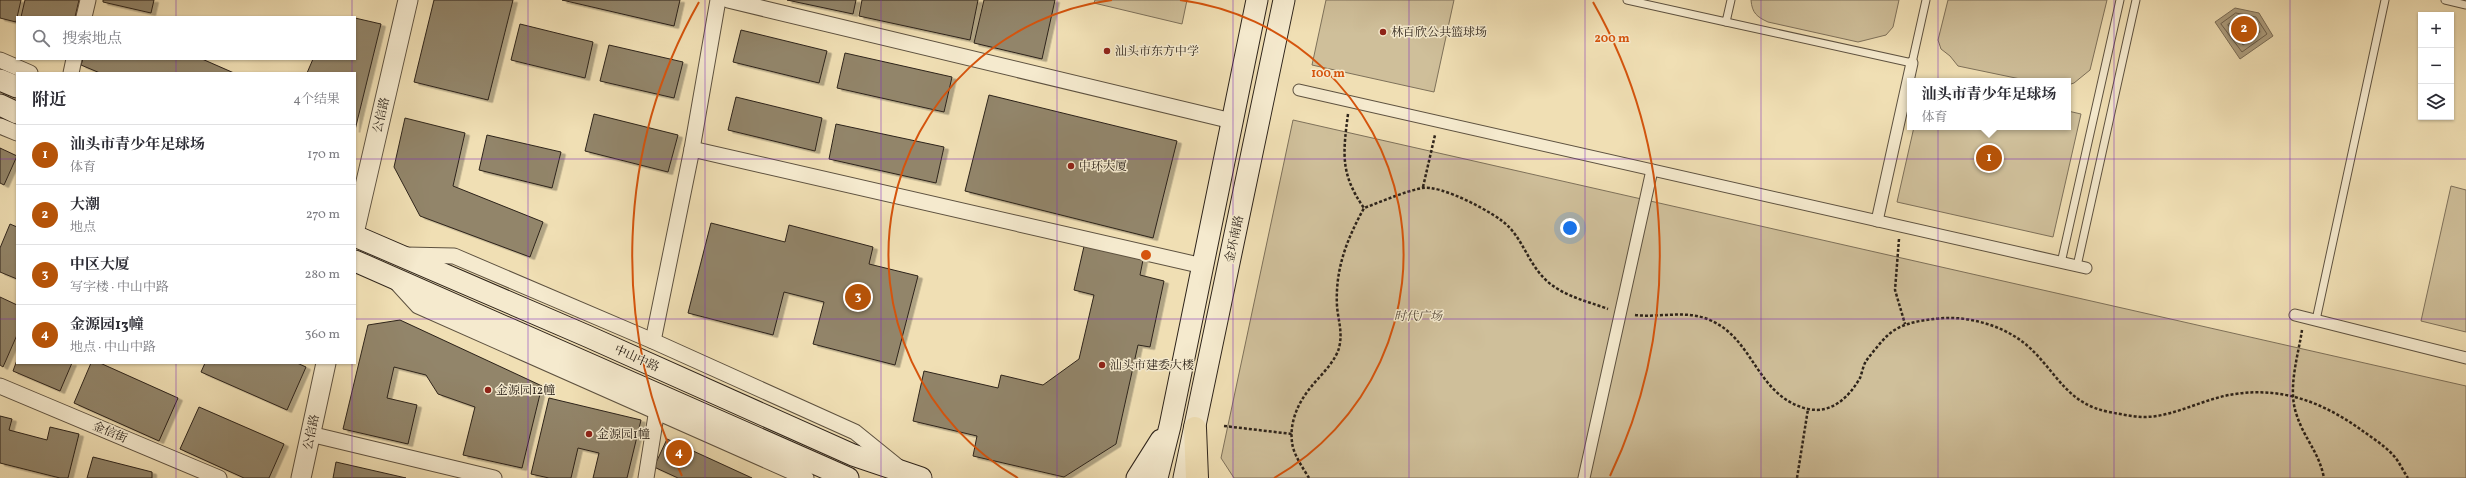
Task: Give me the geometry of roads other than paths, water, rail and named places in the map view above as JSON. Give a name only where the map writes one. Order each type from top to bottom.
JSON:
[{"type":"main road","name":"金环南路","points":[[1157,478],[1170,426],[1257,0]]},
{"type":"main road","name":"金环南路","points":[[1184,478],[1284,0]]},
{"type":"main road","points":[[0,80],[16,87]]},
{"type":"main road","points":[[0,105],[16,112]]},
{"type":"main road","name":"中山中路","points":[[356,236],[587,336],[853,454],[912,474]]},
{"type":"main road","name":"中山中路","points":[[356,261],[595,366],[658,403],[782,448],[848,478]]},
{"type":"main road","points":[[1137,478],[1170,426]]},
{"type":"main road","points":[[1195,428],[1197,478]]},
{"type":"street","points":[[84,16],[88,0]]},
{"type":"street","name":"公信路","points":[[356,225],[408,0]]},
{"type":"street","points":[[653,341],[692,149],[718,0]]},
{"type":"street","points":[[728,0],[1232,121]]},
{"type":"street","points":[[0,60],[28,72]]},
{"type":"street","points":[[71,72],[74,60]]},
{"type":"street","points":[[1909,78],[1912,64]]},
{"type":"street","points":[[1877,221],[1907,86]]},
{"type":"street","points":[[1299,90],[2081,267]]},
{"type":"street","points":[[0,126],[16,133]]},
{"type":"street","points":[[692,149],[1203,266]]},
{"type":"street","points":[[1584,478],[1652,170]]},
{"type":"street","points":[[399,254],[454,256],[653,341],[855,432],[912,474]]},
{"type":"street","points":[[390,276],[418,306],[570,372],[658,403],[806,478]]},
{"type":"street","points":[[2299,316],[2466,358]]},
{"type":"street","points":[[587,336],[616,326]]},
{"type":"street","name":"公信路","points":[[300,478],[326,364]]},
{"type":"street","points":[[570,372],[595,366]]},
{"type":"street","name":"金信街","points":[[0,386],[219,478]]},
{"type":"street","points":[[646,478],[658,403]]},
{"type":"street","points":[[774,419],[795,406]]},
{"type":"street","points":[[310,434],[494,478]]},
{"type":"street","points":[[762,457],[782,448]]},
{"type":"lane","points":[[1627,0],[1912,64],[1926,0]]},
{"type":"lane","points":[[1726,22],[1731,0]]},
{"type":"lane","points":[[2061,263],[2120,0]]},
{"type":"lane","points":[[2081,267],[2136,0]]},
{"type":"lane","points":[[2316,320],[2385,0]]},
{"type":"lane","points":[[2445,0],[2466,5]]},
{"type":"water","points":[[2235,8],[2259,13],[2273,36],[2240,59],[2215,22]]},
{"type":"place","name":"大潮","points":[[2244,29]]},
{"type":"place","name":"林百欣公共篮球场","points":[[1383,32]]},
{"type":"place","name":"汕头市东方中学","points":[[1107,51]]},
{"type":"place","name":"汕头市青少年足球场","points":[[1989,158]]},
{"type":"place","name":"中环大厦","points":[[1071,166]]},
{"type":"place","name":"中区大厦","points":[[858,297]]},
{"type":"place","name":"汕头市建委大楼","points":[[1102,365]]},
{"type":"place","name":"金源园12幢","points":[[488,390]]},
{"type":"place","name":"金源园1幢","points":[[589,434]]},
{"type":"place","name":"金源园13幢","points":[[679,453]]},
{"type":"park label","name":"时代广场","points":[[1418,316]]}]
